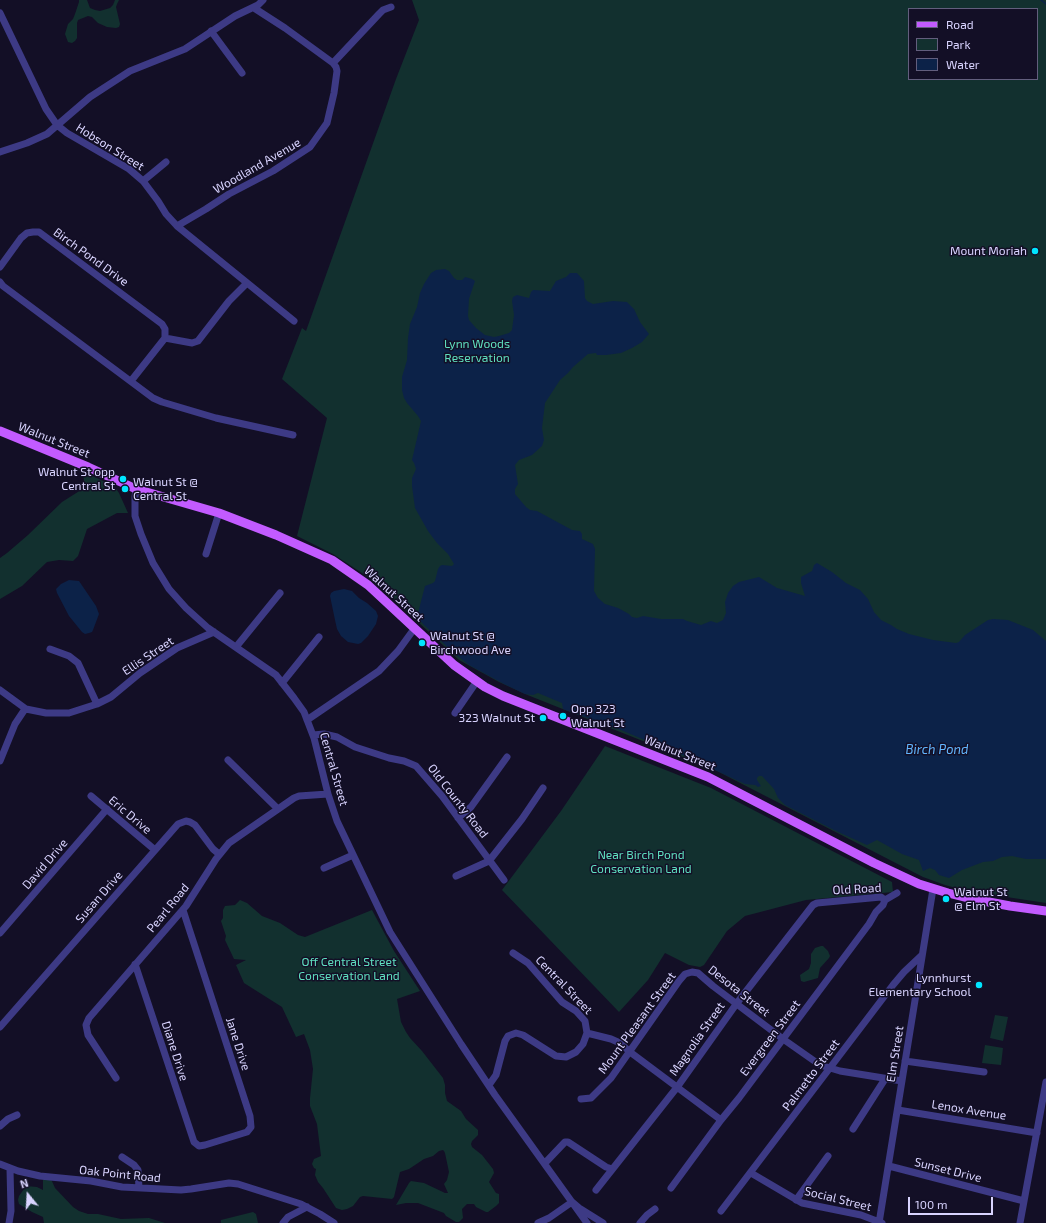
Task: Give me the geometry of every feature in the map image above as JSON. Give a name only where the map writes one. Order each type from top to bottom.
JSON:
[{"type":"main road","name":"Walnut Street","points":[[0,431],[88,467],[136,489],[219,512],[332,560],[368,585],[454,665],[477,682],[514,700],[708,777],[909,880],[948,893],[1046,911]]},
{"type":"street","points":[[0,152],[27,143],[47,134],[90,97],[130,71],[185,49],[239,13],[254,8],[263,0]]},
{"type":"street","points":[[254,8],[272,19],[333,63],[379,14],[390,7]]},
{"type":"street","name":"Hobson Street","points":[[0,13],[46,109],[57,125],[67,133],[129,169],[143,181],[166,214],[177,226],[294,321]]},
{"type":"street","points":[[211,31],[242,73]]},
{"type":"street","name":"Woodland Avenue","points":[[177,226],[229,194],[273,171],[310,148],[326,123],[334,93],[337,72],[333,63]]},
{"type":"street","points":[[143,181],[166,162]]},
{"type":"street","name":"Birch Pond Drive","points":[[0,267],[21,238],[27,233],[39,232],[162,324],[165,329],[165,338]]},
{"type":"street","points":[[0,282],[3,286],[153,398],[216,418],[293,435]]},
{"type":"street","points":[[131,382],[165,338],[192,343],[198,341],[230,301],[247,283]]},
{"type":"street","name":"Central Street","points":[[136,489],[134,497],[135,516],[153,563],[169,589],[186,608],[214,632],[276,675],[304,712],[313,735],[328,794],[337,821],[394,940],[489,1085],[587,1223]]},
{"type":"street","points":[[206,554],[219,512]]},
{"type":"street","points":[[236,647],[280,593]]},
{"type":"street","points":[[307,720],[379,671],[394,655],[414,629]]},
{"type":"street","name":"Ellis Street","points":[[25,709],[46,713],[69,713],[97,704],[111,697],[140,673],[177,648],[214,632]]},
{"type":"street","points":[[282,682],[318,637]]},
{"type":"street","points":[[50,649],[70,656],[78,663],[97,704]]},
{"type":"street","points":[[455,713],[477,682]]},
{"type":"street","points":[[0,690],[25,709],[15,724],[0,761]]},
{"type":"street","name":"Old County Road","points":[[313,735],[324,734],[337,737],[355,747],[389,758],[404,761],[416,766],[442,796],[504,880]]},
{"type":"street","points":[[458,818],[471,807],[507,757]]},
{"type":"street","points":[[228,760],[278,809]]},
{"type":"street","points":[[456,876],[489,861],[522,819],[543,788]]},
{"type":"street","name":"Pearl Road","points":[[116,1078],[88,1035],[86,1029],[87,1022],[92,1014],[183,910],[219,854],[233,839],[297,797],[328,794]]},
{"type":"street","name":"Eric Drive","points":[[91,796],[155,850]]},
{"type":"street","name":"David Drive","points":[[0,933],[107,809]]},
{"type":"street","name":"Susan Drive","points":[[0,1027],[178,824],[186,821],[195,825],[213,849],[219,854]]},
{"type":"street","points":[[324,868],[353,855]]},
{"type":"street","name":"Elm Street","points":[[880,1223],[933,888]]},
{"type":"street","name":"Old Road","points":[[817,903],[881,897],[885,900],[897,893]]},
{"type":"street","name":"Evergreen Street","points":[[671,1188],[720,1120],[739,1098],[869,924],[885,900]]},
{"type":"street","name":"Magnolia Street","points":[[596,1190],[677,1087],[737,1003],[809,909],[817,903]]},
{"type":"street","name":"Jane Drive","points":[[183,910],[251,1123],[249,1130],[244,1133],[204,1145],[199,1146],[195,1144]]},
{"type":"street","name":"Central Street","points":[[489,1085],[496,1075],[505,1041],[508,1036],[516,1034],[523,1035],[556,1056],[566,1057],[576,1052],[583,1044],[587,1033],[585,1021],[576,1011],[562,1002],[528,963],[512,953]]},
{"type":"street","name":"Palmetto Street","points":[[721,1211],[904,972],[922,955]]},
{"type":"street","name":"Diane Drive","points":[[136,964],[195,1144]]},
{"type":"street","name":"Desota Street","points":[[692,972],[698,973],[783,1039],[820,1065],[885,1079],[902,1081]]},
{"type":"street","name":"Mount Pleasant Street","points":[[581,1099],[591,1098],[611,1078],[678,981],[685,974],[692,972]]},
{"type":"street","points":[[587,1033],[611,1038],[620,1043],[720,1120]]},
{"type":"street","points":[[905,1061],[984,1072]]},
{"type":"street","points":[[853,1129],[885,1079]]},
{"type":"street","points":[[1020,1223],[1046,1082]]},
{"type":"street","name":"Lenox Avenue","points":[[898,1110],[1037,1133]]},
{"type":"street","points":[[0,1126],[8,1119],[17,1115]]},
{"type":"street","points":[[545,1163],[565,1142],[568,1142],[606,1167],[612,1168]]},
{"type":"street","points":[[796,1200],[828,1156]]},
{"type":"street","points":[[122,1157],[134,1165],[138,1170],[140,1188]]},
{"type":"street","name":"Oak Point Road","points":[[0,1164],[10,1169],[51,1178],[84,1180],[122,1187],[191,1189],[234,1183],[244,1185],[307,1207],[334,1223]]},
{"type":"street","name":"Sunset Drive","points":[[889,1166],[1024,1200]]},
{"type":"street","points":[[10,1169],[10,1223]]},
{"type":"street","name":"Social Street","points":[[751,1172],[796,1200],[808,1205],[861,1214],[880,1223]]},
{"type":"street","points":[[538,1223],[549,1218],[572,1202],[603,1223]]},
{"type":"street","points":[[283,1223],[288,1217],[307,1207]]},
{"type":"street","points":[[640,1223],[655,1209]]},
{"type":"green space","points":[[79,0],[87,0],[90,8],[100,11],[110,8],[115,0],[119,0],[116,7],[120,24],[119,27],[107,27],[88,16],[78,20],[77,38],[72,43],[68,42],[65,34],[68,24],[73,19]]},
{"type":"green space","name":"Lynn Woods Reservation","points":[[412,0],[1046,0],[1046,903],[967,891],[923,877],[713,769],[525,694],[499,682],[459,660],[374,581],[333,554],[297,536],[327,418],[282,379],[302,328],[306,331],[396,79],[419,20]]},
{"type":"green space","points":[[79,471],[114,486],[119,493],[128,513],[117,513],[87,529],[78,556],[73,561],[59,560],[47,562],[22,586],[0,599],[0,558],[28,535],[62,502],[81,490],[84,486],[84,480],[83,475]]},
{"type":"green space","name":"Near Birch Pond Conservation Land","points":[[605,746],[711,788],[892,882],[893,892],[806,900],[745,916],[727,931],[704,965],[700,967],[689,965],[665,953],[648,980],[619,1012],[502,890],[561,811]]},
{"type":"green space","name":"Off Central Street Conservation Land","points":[[240,900],[247,903],[262,916],[280,923],[298,935],[305,937],[372,910],[394,951],[420,991],[397,999],[401,1022],[410,1038],[443,1078],[447,1101],[461,1111],[466,1119],[478,1130],[478,1135],[471,1144],[472,1147],[482,1155],[493,1169],[494,1173],[489,1182],[496,1193],[499,1194],[499,1203],[496,1206],[486,1212],[476,1207],[474,1204],[467,1204],[462,1209],[463,1218],[459,1222],[456,1222],[444,1213],[418,1203],[396,1205],[411,1181],[424,1183],[448,1193],[444,1184],[447,1180],[449,1172],[443,1150],[424,1159],[409,1169],[400,1172],[394,1197],[392,1199],[363,1196],[360,1197],[353,1206],[347,1209],[342,1210],[336,1208],[318,1182],[315,1175],[316,1169],[312,1164],[314,1159],[321,1156],[317,1124],[310,1106],[313,1069],[310,1050],[304,1034],[296,1037],[282,1007],[244,983],[236,965],[246,960],[234,959],[225,940],[226,936],[221,921],[223,918],[223,910],[225,906],[235,905]]},
{"type":"green space","points":[[821,946],[828,951],[830,956],[820,968],[818,978],[804,982],[801,981],[800,975],[809,969],[811,954],[815,948]]},
{"type":"green space","points":[[995,1015],[1008,1017],[1003,1041],[990,1038]]},
{"type":"green space","points":[[985,1045],[1003,1048],[1001,1065],[982,1063]]},
{"type":"green space","points":[[43,1178],[51,1179],[55,1188],[73,1207],[79,1211],[88,1214],[98,1214],[121,1219],[149,1218],[165,1223],[44,1223],[43,1217],[19,1204],[18,1200],[26,1186],[37,1187],[43,1190]]},
{"type":"green space","points":[[253,1212],[256,1214],[258,1223],[221,1223],[221,1220]]},
{"type":"water","name":"Birch Pond","points":[[445,269],[449,271],[457,280],[462,280],[465,277],[475,281],[469,299],[468,316],[469,320],[476,328],[485,335],[494,337],[509,333],[512,330],[514,315],[512,301],[513,297],[517,295],[529,298],[533,290],[550,291],[556,281],[566,277],[570,273],[577,273],[584,281],[585,298],[587,301],[593,304],[613,301],[627,302],[634,309],[640,322],[649,334],[642,342],[621,353],[606,355],[597,355],[596,353],[588,354],[573,367],[560,380],[545,403],[542,428],[544,440],[542,446],[532,455],[519,460],[515,465],[518,484],[515,489],[515,494],[526,507],[530,510],[537,511],[572,530],[580,531],[582,534],[582,539],[593,544],[595,549],[594,591],[598,598],[605,604],[618,608],[632,617],[637,618],[643,616],[661,619],[683,619],[701,625],[711,621],[717,623],[723,620],[726,613],[725,602],[728,593],[733,586],[739,582],[759,577],[777,588],[805,596],[801,583],[801,577],[812,571],[814,565],[817,563],[846,583],[860,590],[868,599],[874,612],[881,620],[909,634],[933,640],[956,643],[959,642],[965,635],[988,620],[993,619],[1008,620],[1033,630],[1046,641],[1046,859],[1026,859],[1012,856],[1002,857],[962,870],[949,878],[939,875],[935,870],[930,868],[923,871],[919,860],[902,854],[877,840],[867,845],[785,805],[778,798],[774,789],[762,776],[757,778],[761,786],[758,787],[755,785],[745,784],[674,751],[563,709],[562,703],[538,693],[533,695],[525,694],[504,684],[469,665],[424,625],[417,617],[425,586],[435,581],[440,566],[452,566],[454,564],[448,554],[428,531],[415,508],[412,478],[416,469],[412,460],[421,421],[404,398],[402,390],[402,377],[407,360],[410,324],[417,307],[420,293],[431,273],[436,270]]},
{"type":"water","points":[[69,580],[79,581],[96,606],[99,614],[92,632],[85,634],[82,632],[69,616],[57,593],[56,589],[61,584]]},
{"type":"water","points":[[344,589],[352,591],[376,611],[378,616],[376,624],[368,636],[358,644],[348,642],[341,636],[337,629],[330,596],[334,591]]},
{"type":"waterway","points":[[1041,0],[1046,4]]},
{"type":"place","name":"Mount Moriah","points":[[1035,251]]},
{"type":"place","name":"Walnut St opp Central St","points":[[123,479]]},
{"type":"place","name":"Walnut St @ Central St","points":[[125,489]]},
{"type":"place","name":"Walnut St @ Birchwood Ave","points":[[422,643]]},
{"type":"place","name":"Opp 323 Walnut St","points":[[563,716]]},
{"type":"place","name":"323 Walnut St","points":[[543,718]]},
{"type":"place","name":"Walnut St @ Elm St","points":[[946,899]]},
{"type":"place","name":"Lynnhurst Elementary School","points":[[979,985]]}]
